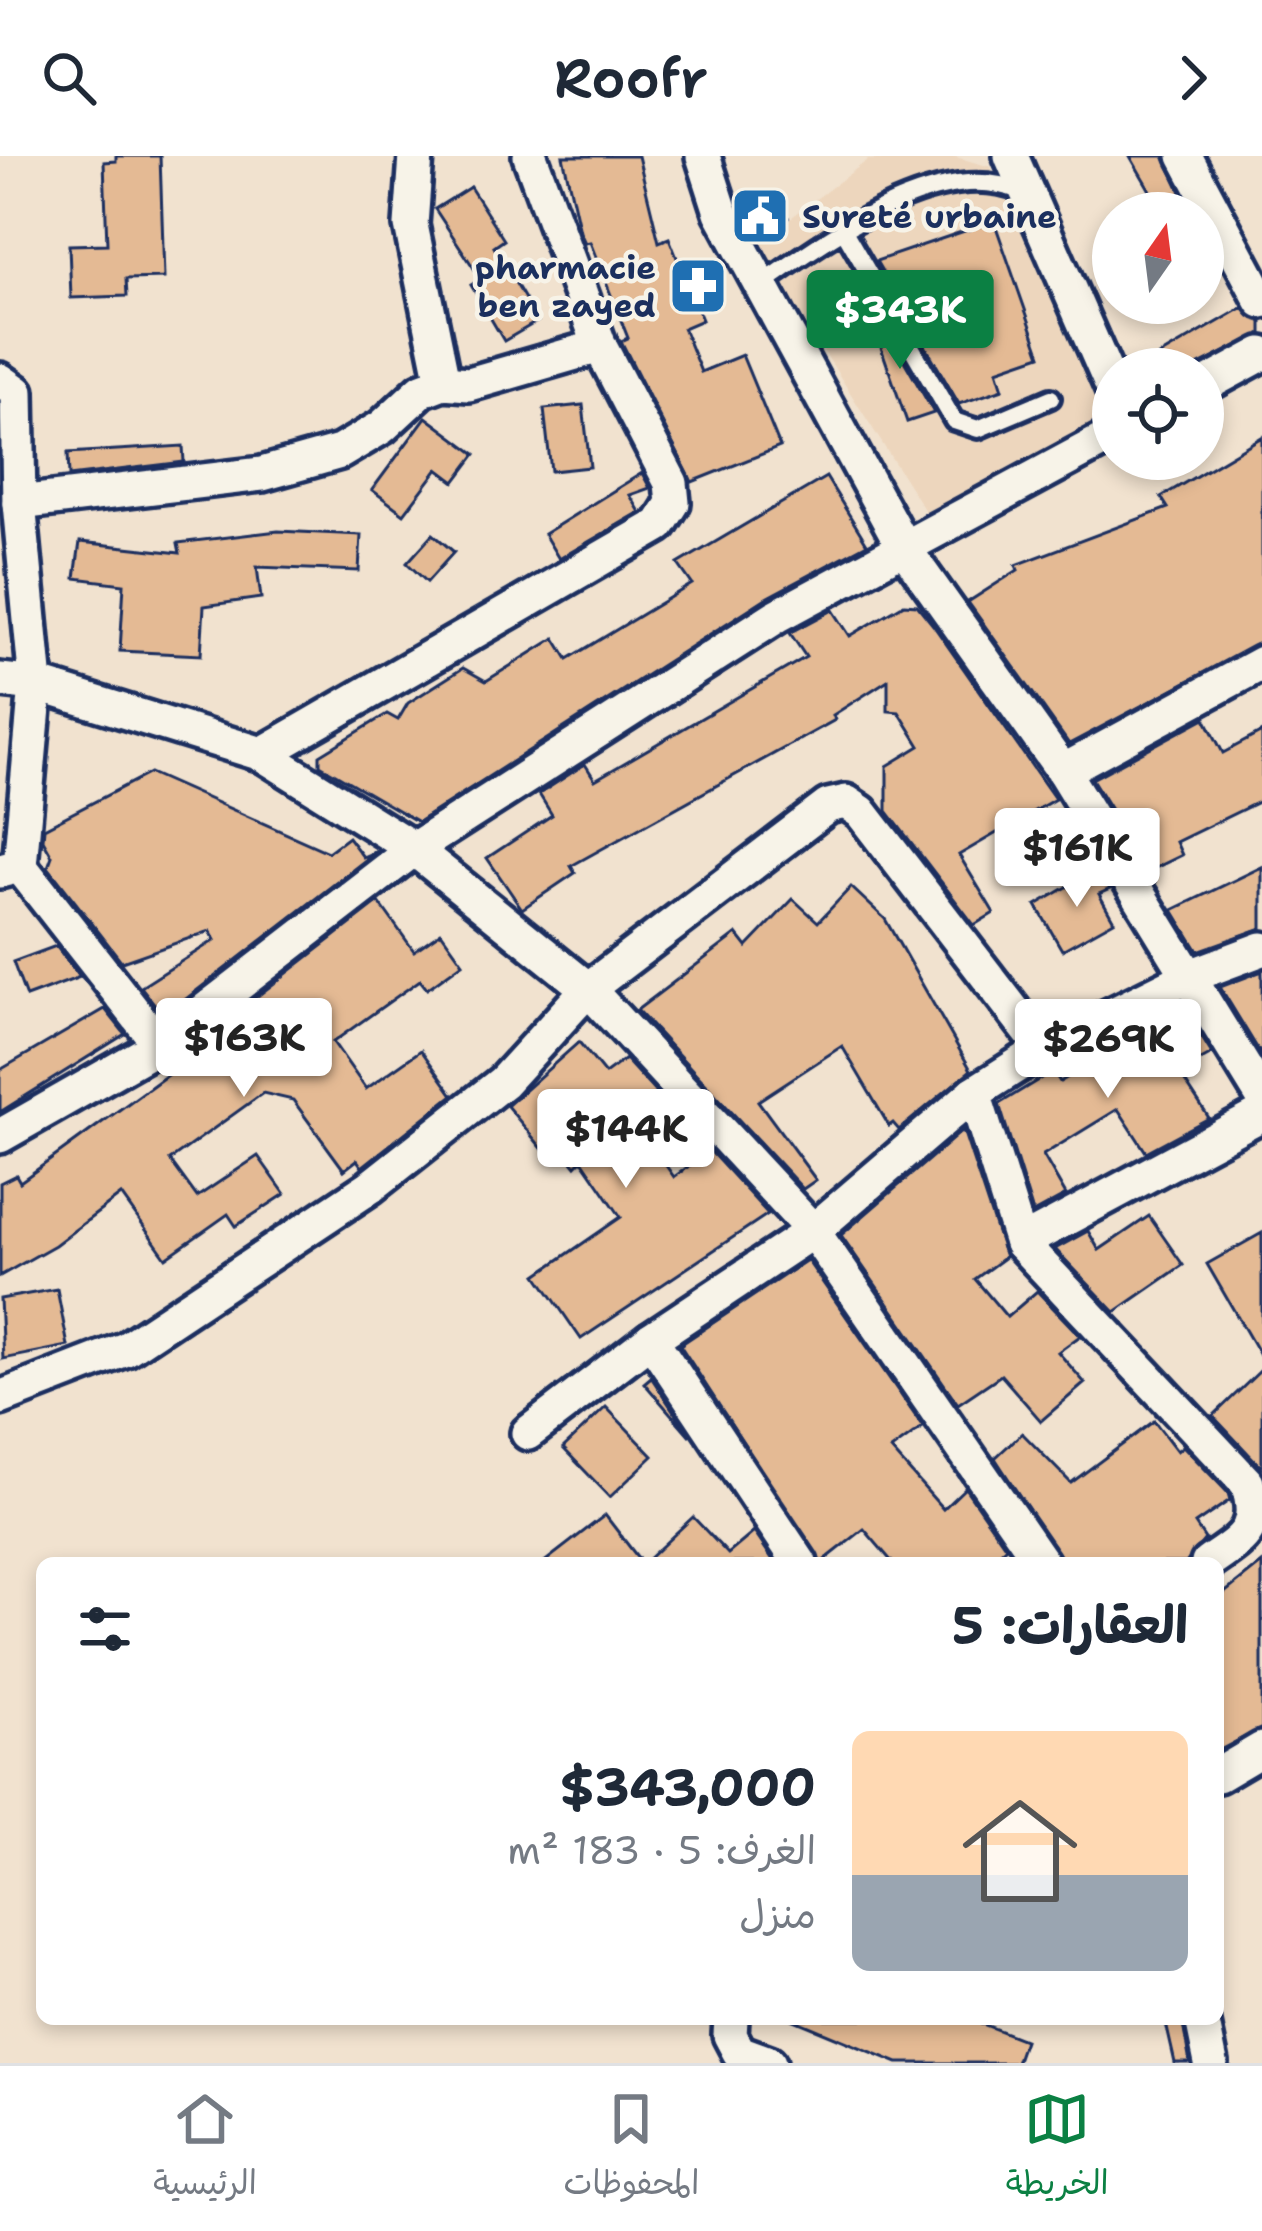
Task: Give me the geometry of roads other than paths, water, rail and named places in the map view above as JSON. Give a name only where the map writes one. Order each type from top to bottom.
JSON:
[{"type":"street","points":[[416,156],[411,225],[443,382]]},
{"type":"street","points":[[262,754],[659,525],[673,503],[671,483],[600,346],[530,156]]},
{"type":"street","points":[[703,156],[722,212],[904,548],[1064,770],[1262,1096]]},
{"type":"street","points":[[1011,156],[1095,348]]},
{"type":"street","points":[[1185,156],[1252,258],[1262,301]]},
{"type":"street","points":[[19,503],[262,474],[340,452],[382,427],[422,390],[443,382],[469,384],[600,346]]},
{"type":"street","points":[[1224,375],[1262,354]]},
{"type":"street","points":[[0,380],[17,392],[19,503],[36,684],[10,868],[160,1045]]},
{"type":"street","points":[[0,1136],[160,1045],[415,849],[777,616],[1092,446]]},
{"type":"street","points":[[1064,770],[1262,663]]},
{"type":"street","points":[[0,680],[36,684],[262,754],[415,849],[588,989],[813,1231],[1038,1557]]},
{"type":"street","points":[[0,1398],[126,1349],[370,1187],[503,1082],[588,989],[828,806],[846,802],[861,812],[1043,1049]]},
{"type":"street","points":[[528,1433],[651,1339],[813,1231],[974,1093],[1043,1049],[1190,976],[1262,950]]},
{"type":"street","points":[[974,1093],[1021,1243],[1246,1483],[1259,1517],[1250,1534],[1217,1557]]},
{"type":"street","points":[[1021,1243],[1262,1114]]},
{"type":"street","points":[[651,1339],[796,1557]]},
{"type":"street","points":[[1224,1771],[1262,1749]]},
{"type":"street","points":[[730,2025],[739,2052],[769,2063]]},
{"type":"street","points":[[1203,2025],[1210,2063]]},
{"type":"lane","points":[[762,284],[917,180],[998,180],[1028,196]]},
{"type":"lane","points":[[843,229],[954,421],[978,429],[1051,398]]},
{"type":"place","name":"Sureté urbaine","points":[[760,216]]},
{"type":"place","name":"pharmacie ben zayed","points":[[698,286]]}]
